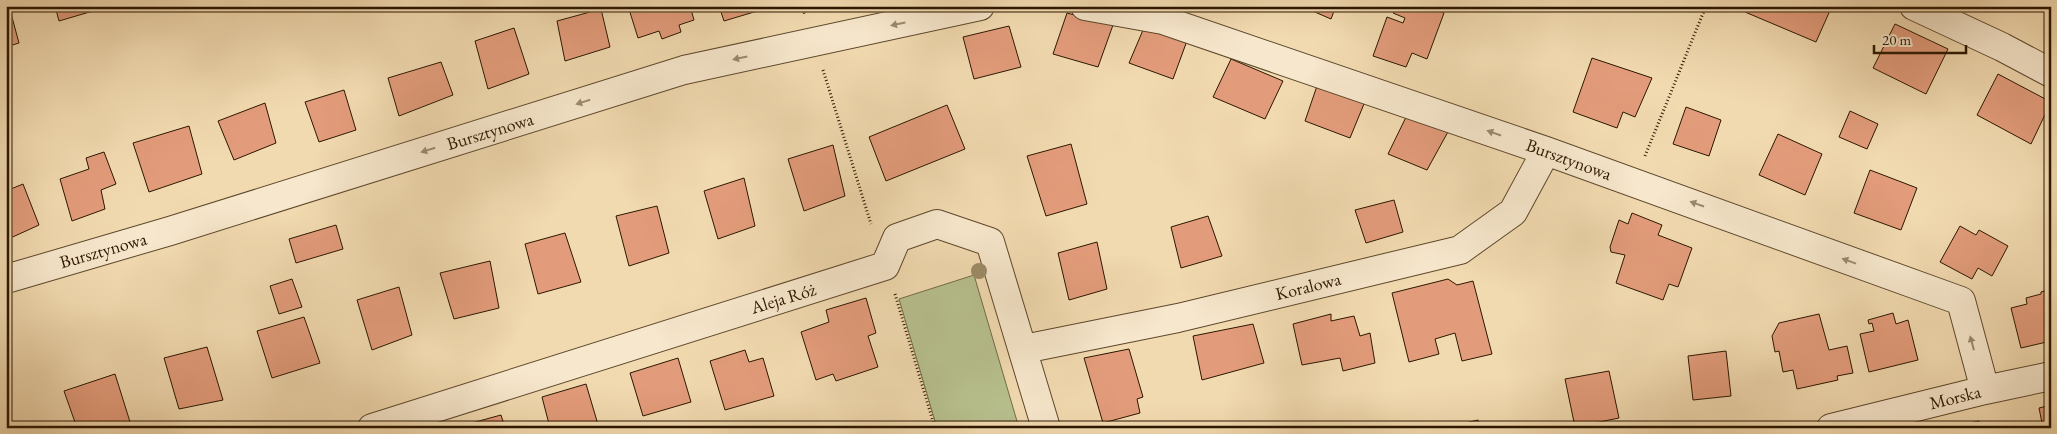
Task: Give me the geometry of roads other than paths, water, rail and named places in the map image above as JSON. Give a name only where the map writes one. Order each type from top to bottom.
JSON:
[{"type":"street","name":"Bursztynowa","points":[[6,279],[170,231],[684,70],[980,6]]},
{"type":"street","name":"Bursztynowa","points":[[1085,6],[1163,20],[1546,151],[1962,301],[1985,390]]},
{"type":"street","points":[[1914,6],[2002,47],[2051,73]]},
{"type":"street","name":"Koralowa","points":[[1024,348],[1178,318],[1460,250],[1513,212],[1546,151]]},
{"type":"street","name":"Aleja Róż","points":[[372,428],[885,266],[897,238],[937,224],[990,242],[1024,348],[1046,428]]},
{"type":"street","name":"Morska","points":[[1831,428],[1985,390],[2051,376]]}]
